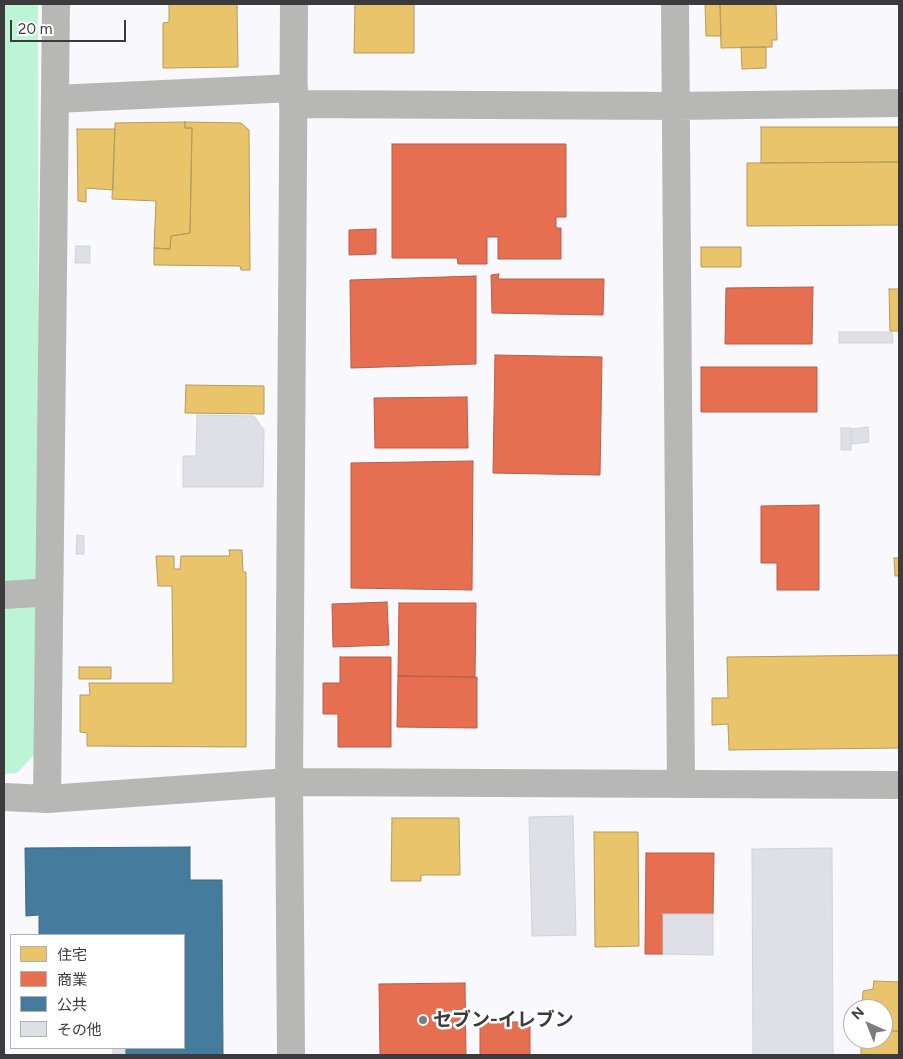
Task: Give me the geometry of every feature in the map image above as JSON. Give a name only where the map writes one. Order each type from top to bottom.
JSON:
[{"type":"street","points":[[47,799],[56,4]]},
{"type":"street","points":[[291,1055],[289,782],[294,4]]},
{"type":"street","points":[[675,4],[681,783]]},
{"type":"street","points":[[55,99],[293,96],[675,106],[899,103]]},
{"type":"street","points":[[4,595],[36,593]]},
{"type":"street","points":[[4,797],[47,799],[289,782],[899,785]]},
{"type":"green space","points":[[4,4],[38,4],[39,750],[17,773],[4,774]]},
{"type":"building: 住宅","points":[[169,4],[237,4],[238,67],[163,68],[163,23],[169,22]]},
{"type":"building: 住宅","points":[[355,4],[414,4],[414,53],[354,53]]},
{"type":"building: 住宅","points":[[705,4],[720,4],[721,36],[706,36]]},
{"type":"building: 住宅","points":[[720,4],[776,4],[777,40],[772,40],[772,47],[721,48]]},
{"type":"building: 住宅","points":[[741,47],[766,47],[766,68],[742,69]]},
{"type":"building: 住宅","points":[[185,122],[185,128],[192,128],[190,233],[171,236],[170,249],[154,248],[156,201],[112,199],[115,123]]},
{"type":"building: 住宅","points":[[185,122],[241,123],[249,130],[250,270],[241,270],[240,266],[154,265],[154,248],[170,249],[171,236],[190,233],[192,128],[185,128]]},
{"type":"building: 住宅","points":[[761,127],[899,127],[899,162],[761,163]]},
{"type":"building: 住宅","points":[[77,129],[115,129],[113,190],[86,188],[86,202],[78,201]]},
{"type":"building: 住宅","points":[[899,162],[899,225],[747,226],[747,163]]},
{"type":"building: 住宅","points":[[701,247],[741,247],[741,267],[701,267]]},
{"type":"building: 住宅","points":[[889,289],[899,289],[899,331],[890,331]]},
{"type":"building: 住宅","points":[[186,385],[264,386],[264,414],[185,413]]},
{"type":"building: 住宅","points":[[229,550],[242,550],[243,572],[246,572],[246,747],[87,746],[87,733],[80,732],[80,695],[90,695],[89,683],[173,683],[172,586],[158,586],[156,556],[174,556],[174,569],[180,569],[181,556],[230,556]]},
{"type":"building: 住宅","points":[[894,558],[899,558],[899,576],[895,576]]},
{"type":"building: 住宅","points":[[899,655],[899,748],[729,750],[728,724],[712,725],[712,698],[728,698],[727,657]]},
{"type":"building: 住宅","points":[[79,667],[111,667],[111,679],[79,679]]},
{"type":"building: 住宅","points":[[392,818],[459,818],[460,875],[421,875],[421,881],[391,881]]},
{"type":"building: 住宅","points":[[594,832],[638,832],[639,946],[595,947]]},
{"type":"building: 住宅","points":[[874,981],[899,982],[899,1031],[893,1031],[893,999],[863,999],[863,991],[873,989]]},
{"type":"building: 住宅","points":[[893,1031],[899,1031],[899,1055],[861,1055],[861,1049],[893,1049]]},
{"type":"building: 商業","points":[[392,144],[566,144],[566,217],[556,217],[556,228],[561,228],[561,259],[498,259],[498,237],[487,237],[487,264],[458,264],[457,258],[392,258]]},
{"type":"building: 商業","points":[[376,229],[376,254],[349,255],[349,230]]},
{"type":"building: 商業","points":[[499,274],[498,279],[604,279],[603,315],[492,313],[491,275]]},
{"type":"building: 商業","points":[[476,276],[476,364],[351,368],[350,280]]},
{"type":"building: 商業","points":[[813,287],[812,344],[725,344],[726,288]]},
{"type":"building: 商業","points":[[495,355],[602,357],[600,475],[493,473]]},
{"type":"building: 商業","points":[[701,367],[817,367],[817,412],[701,412]]},
{"type":"building: 商業","points":[[467,397],[468,448],[375,448],[374,398]]},
{"type":"building: 商業","points":[[473,461],[472,590],[351,588],[351,463]]},
{"type":"building: 商業","points":[[819,505],[819,590],[777,590],[777,563],[761,563],[761,506]]},
{"type":"building: 商業","points":[[387,602],[389,645],[333,647],[332,604]]},
{"type":"building: 商業","points":[[399,603],[476,603],[475,677],[398,676]]},
{"type":"building: 商業","points":[[340,657],[391,657],[391,747],[338,747],[338,714],[323,714],[323,683],[340,683]]},
{"type":"building: 商業","points":[[398,676],[477,677],[477,728],[397,727]]},
{"type":"building: 商業","points":[[646,853],[714,853],[713,914],[663,914],[663,954],[645,954]]},
{"type":"building: 商業","name":"セブン-イレブン","points":[[465,983],[466,1055],[380,1055],[379,984]]},
{"type":"building: 商業","points":[[480,1022],[530,1022],[530,1055],[480,1055]]},
{"type":"building: 公共","points":[[190,847],[190,880],[222,880],[223,1055],[125,1055],[125,1049],[185,1049],[185,934],[39,934],[39,915],[26,916],[25,848]]},
{"type":"building: その他","points":[[76,246],[90,246],[90,263],[75,263]]},
{"type":"building: その他","points":[[839,332],[892,332],[893,343],[839,343]]},
{"type":"building: その他","points":[[197,415],[254,416],[264,430],[263,487],[183,487],[183,456],[196,456]]},
{"type":"building: その他","points":[[868,427],[869,442],[852,444],[851,429]]},
{"type":"building: その他","points":[[841,428],[851,428],[851,450],[841,450]]},
{"type":"building: その他","points":[[77,535],[84,536],[84,554],[76,554]]},
{"type":"building: その他","points":[[573,816],[576,935],[532,936],[529,817]]},
{"type":"building: その他","points":[[832,848],[833,1055],[753,1055],[752,849]]},
{"type":"building: その他","points":[[663,914],[713,914],[713,955],[663,954]]},
{"type":"building: その他","points":[[113,1049],[125,1049],[125,1055],[113,1055]]},
{"type":"place","name":"セブン-イレブン","points":[[423,1020]]}]
